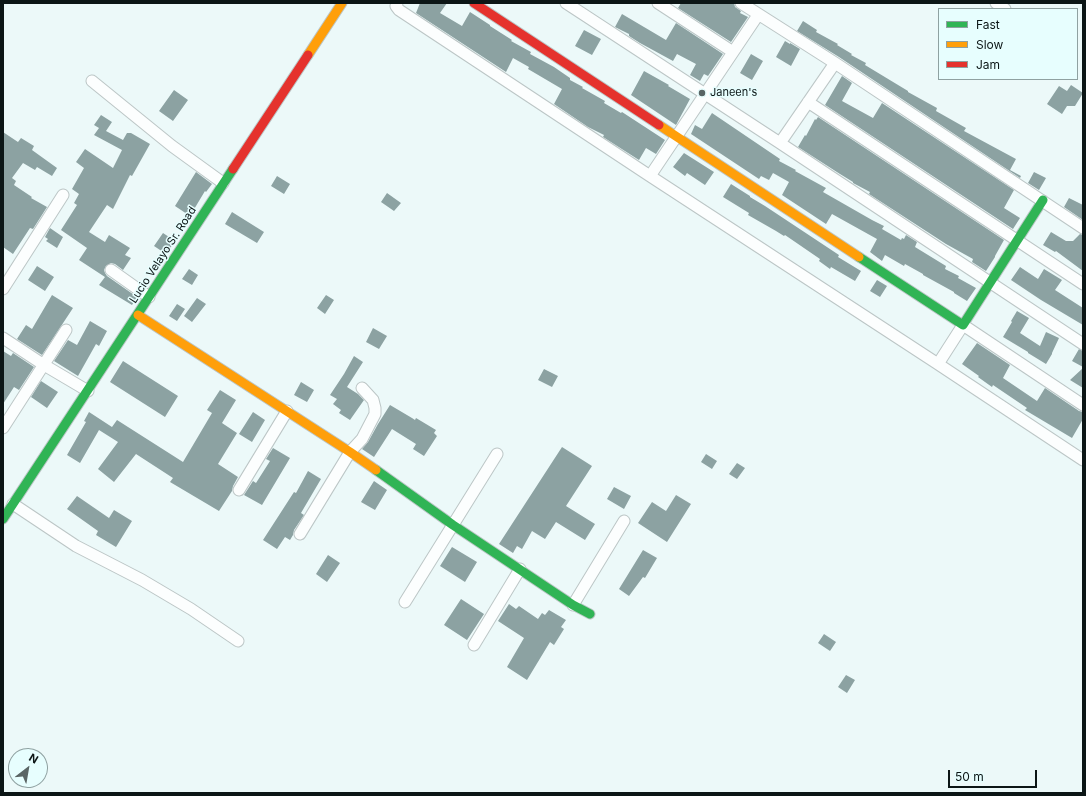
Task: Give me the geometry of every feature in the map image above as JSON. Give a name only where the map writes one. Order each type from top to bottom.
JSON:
[{"type":"street","name":"Lucio Velayo Sr. Road","points":[[3,519],[342,3]]},
{"type":"street","points":[[397,3],[396,6],[399,10],[1083,460]]},
{"type":"street","points":[[474,3],[1083,405]]},
{"type":"street","points":[[566,3],[1083,344]]},
{"type":"street","points":[[658,3],[733,52]]},
{"type":"street","points":[[741,3],[836,63],[1083,228]]},
{"type":"street","points":[[650,176],[758,15]]},
{"type":"street","points":[[780,143],[836,63]]},
{"type":"street","points":[[92,81],[172,146],[223,183]]},
{"type":"street","points":[[808,102],[1083,284]]},
{"type":"street","points":[[3,289],[63,195]]},
{"type":"street","points":[[938,364],[1043,200]]},
{"type":"street","points":[[111,270],[149,297]]},
{"type":"street","points":[[138,315],[287,410],[454,525],[590,614]]},
{"type":"street","points":[[3,428],[66,330]]},
{"type":"street","points":[[3,338],[44,365],[88,390]]},
{"type":"street","points":[[300,534],[350,452],[362,439],[375,414],[373,400],[362,388]]},
{"type":"street","points":[[239,490],[287,410]]},
{"type":"street","points":[[405,602],[497,454]]},
{"type":"street","points":[[13,504],[76,546],[142,580],[191,609],[238,641]]},
{"type":"street","points":[[573,604],[624,521]]},
{"type":"street","points":[[474,645],[520,569]]},
{"type":"building","points":[[420,3],[447,3],[440,13],[462,26],[470,12],[512,40],[511,41],[531,52],[530,54],[554,67],[570,78],[570,80],[583,87],[582,88],[605,101],[604,103],[621,113],[622,112],[665,140],[656,154],[646,148],[639,160],[603,137],[604,135],[588,127],[554,104],[562,89],[528,69],[529,67],[513,58],[506,72],[416,13]]},
{"type":"building","points":[[681,3],[734,3],[735,7],[741,11],[740,13],[748,17],[731,42],[678,8]]},
{"type":"building","points":[[622,14],[666,40],[676,23],[723,54],[708,76],[704,74],[700,81],[690,75],[696,64],[677,54],[673,61],[615,27]]},
{"type":"building","points":[[803,21],[817,30],[816,32],[838,44],[837,45],[852,54],[851,55],[866,63],[865,65],[937,108],[936,111],[966,128],[964,131],[1016,159],[1010,170],[1021,176],[1020,178],[839,57],[797,31]]},
{"type":"building","points":[[584,30],[601,39],[592,55],[575,46]]},
{"type":"building","points":[[785,41],[800,49],[791,66],[776,57]]},
{"type":"building","points":[[751,54],[763,61],[752,80],[740,73]]},
{"type":"building","points":[[644,71],[690,99],[676,125],[631,95]]},
{"type":"building","points":[[842,76],[852,83],[842,101],[873,118],[882,103],[1014,190],[1004,208],[1020,218],[1013,229],[825,105]]},
{"type":"building","points":[[1071,85],[1083,93],[1075,106],[1067,106],[1062,114],[1047,104],[1059,86],[1067,91]]},
{"type":"building","points":[[174,90],[188,100],[173,121],[159,111]]},
{"type":"building","points":[[712,113],[780,159],[779,161],[826,188],[823,192],[884,226],[882,229],[901,240],[902,238],[904,239],[906,235],[917,242],[915,247],[946,266],[945,269],[959,276],[958,278],[976,288],[967,301],[905,264],[904,266],[885,255],[882,261],[870,252],[877,239],[832,214],[826,224],[782,195],[789,182],[773,173],[769,180],[761,176],[759,179],[691,134],[695,125],[702,129]]},
{"type":"building","points":[[101,115],[112,122],[106,131],[123,140],[127,133],[131,133],[150,144],[132,176],[130,175],[113,209],[107,205],[89,232],[105,242],[109,235],[130,248],[125,255],[131,258],[123,270],[111,263],[106,266],[104,270],[107,276],[137,297],[132,305],[99,285],[105,277],[79,260],[87,248],[61,230],[77,205],[74,203],[79,194],[72,189],[84,168],[76,162],[85,149],[113,168],[122,150],[94,135],[99,128],[94,125]]},
{"type":"building","points":[[818,117],[1004,240],[986,271],[972,262],[973,259],[946,244],[869,194],[870,192],[853,183],[798,147],[815,119],[816,120]]},
{"type":"building","points":[[3,132],[18,142],[21,138],[34,146],[32,150],[57,168],[52,176],[37,167],[35,170],[23,163],[12,178],[16,181],[14,185],[32,197],[31,198],[47,207],[33,229],[30,228],[13,254],[3,247]]},
{"type":"building","points":[[684,153],[714,172],[705,185],[687,173],[685,176],[673,167]]},
{"type":"building","points":[[196,172],[212,184],[206,192],[205,191],[190,216],[175,206]]},
{"type":"building","points":[[1034,172],[1046,178],[1039,190],[1028,183]]},
{"type":"building","points":[[277,176],[290,184],[284,194],[271,186]]},
{"type":"building","points":[[731,184],[861,271],[855,281],[831,267],[830,269],[819,261],[820,259],[785,235],[784,236],[748,215],[749,213],[723,197]]},
{"type":"building","points":[[387,193],[401,203],[394,211],[381,202]]},
{"type":"building","points":[[1069,198],[1083,205],[1083,220],[1064,207]]},
{"type":"building","points":[[232,212],[264,232],[257,243],[225,224]]},
{"type":"building","points":[[50,228],[63,237],[57,248],[46,241],[48,239],[45,237]]},
{"type":"building","points":[[1051,232],[1066,241],[1073,241],[1080,234],[1083,235],[1083,271],[1056,251],[1055,252],[1043,245]]},
{"type":"building","points":[[163,233],[175,241],[166,254],[154,246]]},
{"type":"building","points":[[37,266],[54,277],[45,291],[28,280]]},
{"type":"building","points":[[1020,267],[1038,279],[1044,269],[1062,280],[1055,290],[1083,308],[1083,325],[1011,280]]},
{"type":"building","points":[[189,269],[198,275],[192,285],[182,279]]},
{"type":"building","points":[[877,280],[887,286],[880,297],[870,291]]},
{"type":"building","points":[[52,295],[73,308],[42,355],[17,339],[26,325],[32,329]]},
{"type":"building","points":[[326,295],[334,300],[325,314],[317,308]]},
{"type":"building","points":[[197,298],[206,304],[192,322],[184,316]]},
{"type":"building","points":[[177,304],[185,309],[177,321],[169,316]]},
{"type":"building","points":[[1017,311],[1029,318],[1020,333],[1040,346],[1046,332],[1059,338],[1046,364],[1003,337]]},
{"type":"building","points":[[90,321],[107,331],[99,346],[96,344],[78,376],[54,361],[68,340],[77,345]]},
{"type":"building","points":[[373,328],[387,336],[379,349],[366,342]]},
{"type":"building","points":[[977,343],[1010,365],[1003,378],[1037,401],[1045,388],[1079,411],[1083,412],[1083,419],[1072,438],[1025,410],[1027,408],[993,385],[992,387],[962,364]]},
{"type":"building","points":[[1079,349],[1083,351],[1083,367],[1072,361]]},
{"type":"building","points":[[3,351],[11,356],[13,353],[34,367],[19,390],[14,387],[3,404]]},
{"type":"building","points":[[354,356],[363,362],[347,387],[364,400],[350,420],[339,413],[341,410],[333,404],[337,399],[330,395]]},
{"type":"building","points":[[123,361],[178,396],[165,417],[110,382]]},
{"type":"building","points":[[1083,368],[1083,388],[1070,380]]},
{"type":"building","points":[[544,369],[558,376],[552,387],[538,380]]},
{"type":"building","points":[[41,381],[58,392],[47,408],[31,397]]},
{"type":"building","points":[[301,382],[314,390],[307,402],[294,395]]},
{"type":"building","points":[[220,390],[236,400],[222,423],[237,433],[218,464],[238,477],[232,491],[219,511],[170,482],[173,478],[136,454],[114,482],[98,469],[118,442],[99,430],[80,463],[67,455],[86,422],[84,421],[89,412],[112,427],[117,420],[183,462],[212,413],[207,410]]},
{"type":"building","points":[[390,405],[415,420],[416,418],[436,430],[434,433],[437,436],[424,456],[413,449],[416,444],[392,429],[374,457],[362,449],[368,442]]},
{"type":"building","points":[[253,412],[265,420],[252,442],[239,434]]},
{"type":"building","points":[[562,447],[592,466],[566,506],[595,524],[585,540],[556,522],[545,539],[532,531],[522,549],[517,546],[513,553],[499,544]]},
{"type":"building","points":[[273,448],[290,458],[262,505],[244,495],[253,481],[256,483],[270,461],[266,459]]},
{"type":"building","points":[[706,454],[717,461],[712,469],[701,462]]},
{"type":"building","points":[[737,463],[745,468],[737,479],[729,474]]},
{"type":"building","points":[[308,471],[321,479],[301,513],[304,515],[294,530],[290,540],[285,537],[277,549],[263,540],[294,492],[296,493]]},
{"type":"building","points":[[374,481],[387,490],[375,510],[361,502]]},
{"type":"building","points":[[614,487],[631,496],[624,509],[607,499]]},
{"type":"building","points":[[676,495],[691,504],[667,542],[638,523],[652,502],[666,511]]},
{"type":"building","points":[[77,496],[109,518],[114,510],[132,521],[116,547],[96,535],[98,531],[67,509]]},
{"type":"building","points":[[452,547],[477,562],[465,582],[440,566]]},
{"type":"building","points":[[643,550],[657,558],[645,578],[643,577],[629,596],[619,589]]},
{"type":"building","points":[[328,555],[340,563],[327,582],[316,574]]},
{"type":"building","points":[[461,599],[484,614],[467,640],[444,625]]},
{"type":"building","points":[[509,604],[516,609],[519,606],[538,619],[542,613],[545,615],[549,610],[566,620],[561,627],[564,629],[554,645],[550,642],[527,680],[507,667],[524,638],[498,621]]},
{"type":"building","points":[[824,634],[836,642],[830,651],[818,643]]},
{"type":"building","points":[[846,675],[855,680],[847,693],[838,687]]},
{"type":"traffic: fast","points":[[3,519],[233,169]]},
{"type":"traffic: fast","points":[[859,257],[963,325],[1043,200]]},
{"type":"traffic: fast","points":[[376,470],[453,525],[573,605],[590,614]]},
{"type":"traffic: slow","points":[[308,55],[342,3]]},
{"type":"traffic: slow","points":[[659,125],[859,257]]},
{"type":"traffic: slow","points":[[138,315],[376,470]]},
{"type":"traffic: jam","points":[[474,3],[659,125]]},
{"type":"traffic: jam","points":[[233,169],[308,55]]},
{"type":"place","name":"Janeen's","points":[[702,93]]}]
